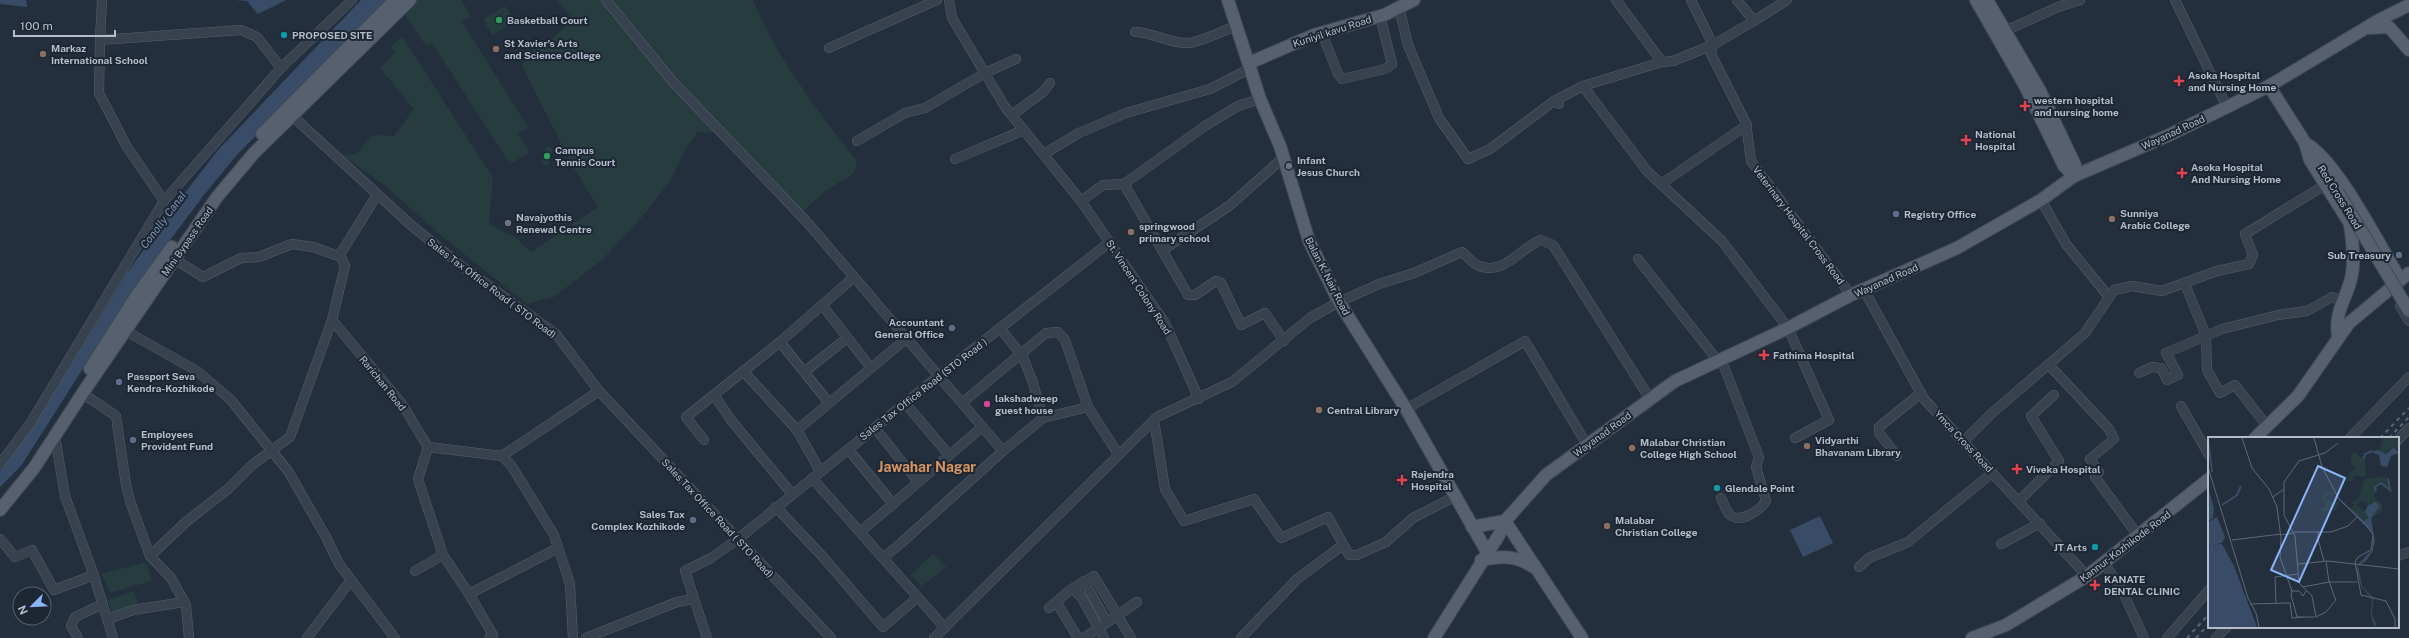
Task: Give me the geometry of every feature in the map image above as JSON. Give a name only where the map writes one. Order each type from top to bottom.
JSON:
[{"type":"main road","name":"Mini Bypass Road","points":[[0,510],[34,468],[82,393],[217,197],[289,113],[395,0]]},
{"type":"main road","name":"Mini Bypass Road","points":[[0,498],[48,433],[136,295],[229,171],[410,0]]},
{"type":"main road","name":"Balan K. Nair Road","points":[[1228,0],[1260,99],[1283,158],[1309,241],[1339,302],[1406,409],[1472,527],[1484,556]]},
{"type":"main road","name":"Kuniyil kavu Road","points":[[1250,66],[1322,33],[1380,16],[1414,0]]},
{"type":"main road","points":[[1983,3],[2005,31],[2042,96],[2075,165],[2074,176]]},
{"type":"main road","points":[[1983,3],[2064,166],[2074,176]]},
{"type":"main road","name":"Wayanad Road","points":[[1434,638],[1484,556],[1499,535],[1505,521],[1546,474],[1675,381],[1788,328],[1851,295],[1957,248],[2041,200],[2074,176],[2167,136],[2269,86],[2378,20],[2409,5]]},
{"type":"main road","points":[[2367,28],[2389,27],[2409,50]]},
{"type":"main road","name":"Red Cross Road","points":[[2269,86],[2338,192],[2409,310]]},
{"type":"main road","points":[[2305,143],[2310,160],[2390,289]]},
{"type":"main road","points":[[2256,437],[2298,396],[2338,336],[2349,323],[2405,276],[2317,149],[2305,143]]},
{"type":"main road","points":[[2338,336],[2336,321],[2352,274],[2353,246],[2350,223]]},
{"type":"main road","name":"Kannur-Kozhikode Road","points":[[1979,637],[2006,625],[2087,576],[2139,537],[2208,480]]},
{"type":"main road","points":[[1472,527],[1505,521],[1582,638]]},
{"type":"main road","points":[[1484,556],[1508,557],[1524,560],[1536,568]]},
{"type":"street","points":[[102,0],[99,93],[127,147],[164,201]]},
{"type":"street","points":[[0,464],[30,424],[164,201],[281,68],[352,0]]},
{"type":"street","points":[[606,0],[673,82],[806,221],[1003,451]]},
{"type":"street","points":[[829,48],[937,0]]},
{"type":"street","name":"St. Vincent Colony Road","points":[[949,0],[952,18],[1012,115],[1081,201],[1165,323],[1199,399]]},
{"type":"street","points":[[1616,0],[1662,62]]},
{"type":"street","name":"Veterinary Hospital Cross Road","points":[[1691,0],[1713,45],[1711,54],[1733,93],[1747,125],[1751,161],[1851,295]]},
{"type":"street","points":[[1737,0],[1754,21]]},
{"type":"street","points":[[1399,7],[1408,45],[1439,118],[1468,159],[1490,149],[1557,102],[1583,86],[1662,62],[1673,61],[1713,45],[1787,0]]},
{"type":"street","points":[[2005,31],[2058,7],[2080,0]]},
{"type":"street","points":[[2175,0],[2227,107]]},
{"type":"street","points":[[1322,33],[1338,74],[1342,79],[1385,69],[1392,64],[1380,16]]},
{"type":"street","points":[[1135,32],[1148,32],[1157,38],[1190,43],[1236,26]]},
{"type":"street","points":[[100,40],[241,30],[257,37],[281,68]]},
{"type":"street","points":[[858,141],[905,113],[925,108],[985,73],[1016,59]]},
{"type":"street","points":[[1044,154],[1079,133],[1126,113],[1210,89],[1250,66]]},
{"type":"street","points":[[1012,115],[1038,96],[1050,83]]},
{"type":"street","points":[[1583,86],[1647,172],[1722,241],[1788,328],[1829,420],[1794,438]]},
{"type":"street","points":[[1081,201],[1103,185],[1124,184],[1205,126],[1238,106],[1260,99]]},
{"type":"street","name":"Sales Tax Office Road ( STO Road)","points":[[289,113],[377,195],[459,264],[556,334],[599,391],[831,638]]},
{"type":"street","points":[[1661,184],[1747,125]]},
{"type":"street","points":[[955,159],[1024,130]]},
{"type":"street","points":[[1163,250],[1229,206],[1283,158]]},
{"type":"street","points":[[1124,184],[1188,295],[1195,295],[1216,281],[1220,283],[1241,325],[1265,313],[1284,341]]},
{"type":"street","points":[[1964,441],[1991,414],[2049,366],[2085,333],[2114,290],[2132,286],[2162,291],[2185,284],[2217,271],[2249,264],[2253,255],[2245,234],[2325,185]]},
{"type":"street","points":[[339,256],[377,195]]},
{"type":"street","points":[[2041,200],[2066,244],[2109,297]]},
{"type":"street","points":[[934,638],[1154,420],[1232,382],[1284,341],[1310,318],[1339,302],[1378,284],[1414,273],[1462,252],[1478,266],[1491,268],[1505,265],[1531,244],[1540,240],[1553,245],[1650,399]]},
{"type":"street","name":"Sales Tax Office Road (STO Road )","points":[[694,600],[685,571],[710,558],[738,539],[905,403],[1110,242]]},
{"type":"street","points":[[150,556],[191,518],[228,489],[252,465],[290,437],[332,320],[346,266],[339,256],[292,244],[259,257],[241,258],[203,278],[174,259]]},
{"type":"street","points":[[1638,259],[1719,360],[1759,457],[1756,467],[1766,501],[1761,508],[1741,518],[1735,518],[1729,514],[1721,498]]},
{"type":"street","points":[[704,440],[686,417],[780,342],[854,277]]},
{"type":"street","points":[[2185,284],[2206,336],[2207,370],[2220,393],[2235,385],[2267,426]]},
{"type":"street","points":[[2390,289],[2409,321]]},
{"type":"street","name":"Ymca Cross Road","points":[[1864,290],[1921,393],[2087,576]]},
{"type":"street","points":[[2139,373],[2152,367],[2162,368],[2167,380],[2178,376],[2166,354],[2206,336],[2239,324],[2307,311],[2332,296],[2342,301]]},
{"type":"street","points":[[822,306],[871,368]]},
{"type":"street","name":"Rarichan Road","points":[[332,320],[402,404],[428,447]]},
{"type":"street","points":[[1000,328],[1020,353],[1033,383],[1042,418]]},
{"type":"street","points":[[126,331],[197,371],[231,400],[288,471],[326,537],[339,564],[395,638]]},
{"type":"street","points":[[962,403],[1020,353],[1046,333],[1058,332],[1064,340],[1088,406],[1118,454]]},
{"type":"street","points":[[804,372],[847,338]]},
{"type":"street","points":[[797,430],[907,338]]},
{"type":"street","points":[[1406,409],[1525,341],[1587,445]]},
{"type":"street","points":[[780,342],[829,403]]},
{"type":"street","points":[[2049,366],[2087,404],[2114,439],[2090,459],[2099,472],[2095,477],[2139,537]]},
{"type":"street","points":[[743,371],[797,430],[820,471]]},
{"type":"street","points":[[2351,437],[2409,377]]},
{"type":"street","points":[[502,456],[599,391]]},
{"type":"street","points":[[82,393],[116,416],[126,485],[150,556],[171,578],[184,602],[187,638]]},
{"type":"street","points":[[1897,456],[1879,433],[1879,427],[1921,393]]},
{"type":"street","points":[[714,395],[731,420],[792,494]]},
{"type":"street","points":[[2020,501],[2059,461],[2031,416],[2054,395]]},
{"type":"street","points":[[905,403],[949,455]]},
{"type":"street","points":[[882,558],[900,544],[1003,451],[1042,418],[1088,406]]},
{"type":"street","points":[[2181,406],[2208,453]]},
{"type":"street","points":[[1154,420],[1165,489],[1184,521],[1254,499],[1280,538],[1328,517],[1349,555],[1358,555],[1386,542],[1413,518],[1454,497]]},
{"type":"street","points":[[860,532],[982,427]]},
{"type":"street","points":[[875,428],[918,482]]},
{"type":"street","points":[[2399,439],[2409,428]]},
{"type":"street","points":[[55,436],[66,496],[94,575],[113,638]]},
{"type":"street","points":[[493,637],[469,594],[443,555],[418,479],[428,447],[502,456],[511,465],[554,535],[570,584],[573,638]]},
{"type":"street","points":[[848,449],[893,504]]},
{"type":"street","points":[[1859,567],[1869,558],[1908,542],[1992,473]]},
{"type":"street","points":[[812,478],[944,628]]},
{"type":"street","points":[[776,507],[828,562],[883,627],[918,597]]},
{"type":"street","points":[[2001,544],[2040,523]]},
{"type":"street","points":[[0,539],[15,557],[32,550],[54,590],[94,575]]},
{"type":"street","points":[[1241,638],[1297,579],[1343,545]]},
{"type":"street","points":[[469,594],[558,548]]},
{"type":"street","points":[[2399,556],[2409,552]]},
{"type":"street","points":[[415,571],[443,555]]},
{"type":"street","points":[[2104,563],[2121,588],[2144,638]]},
{"type":"street","points":[[1049,608],[1084,581],[1094,576],[1131,638]]},
{"type":"street","points":[[310,636],[351,580]]},
{"type":"street","points":[[1084,581],[1107,622]]},
{"type":"street","points":[[1073,589],[1082,598],[1104,638]]},
{"type":"street","points":[[2167,638],[2208,591]]},
{"type":"street","points":[[586,638],[678,602],[694,600],[707,638]]},
{"type":"street","points":[[108,619],[133,610],[184,602]]},
{"type":"street","points":[[1084,638],[1137,602]]},
{"type":"street","points":[[1057,603],[1078,638]]},
{"type":"street","points":[[78,638],[72,626],[75,617],[103,604]]},
{"type":"street","points":[[2216,638],[2225,628]]},
{"type":"green space","points":[[415,0],[461,0],[471,16],[462,22],[528,127],[518,134],[530,152],[510,164],[432,43],[426,46],[403,12]]},
{"type":"green space","points":[[557,0],[753,0],[786,64],[813,104],[857,161],[854,173],[824,192],[800,214],[720,133],[698,132],[684,151],[671,180],[640,219],[603,259],[554,297],[527,304],[444,238],[383,184],[342,155],[356,154],[373,135],[394,136],[414,109],[380,68],[395,52],[391,47],[402,36],[493,178],[489,224],[516,238],[531,252],[598,207],[572,165],[522,66],[528,53],[553,39],[572,18]]},
{"type":"green space","name":"Basketball Court","points":[[505,6],[514,22],[492,35],[483,19]]},
{"type":"green space","name":"Campus Tennis Court","points":[[546,146],[553,149],[548,166],[541,162]]},
{"type":"green space","points":[[933,554],[946,567],[922,586],[910,575]]},
{"type":"green space","points":[[146,562],[152,581],[110,593],[102,574]]},
{"type":"green space","points":[[134,591],[139,607],[113,615],[108,600]]},
{"type":"water","points":[[0,0],[26,0],[27,7],[0,4]]},
{"type":"water","points":[[234,0],[286,0],[258,14],[247,1]]},
{"type":"water","points":[[361,0],[389,0],[236,156],[204,195],[136,285],[21,466],[0,487],[0,471],[38,419],[127,273],[181,198],[218,150]]},
{"type":"water","points":[[1820,516],[1833,543],[1803,557],[1790,530]]},
{"type":"railway","points":[[2381,437],[2409,408]]},
{"type":"railway","points":[[2390,437],[2409,417]]},
{"type":"railway","points":[[2187,638],[2208,615]]},
{"type":"railway","points":[[2196,638],[2208,625]]},
{"type":"place","name":"Basketball Court","points":[[499,20]]},
{"type":"place","name":"PROPOSED SITE","points":[[284,35]]},
{"type":"place","name":"St Xavier's Arts and Science College","points":[[496,49]]},
{"type":"place","name":"Markaz International School","points":[[43,54]]},
{"type":"place","name":"Asoka Hospital and Nursing Home","points":[[2179,81]]},
{"type":"place","name":"western hospital and nursing home","points":[[2025,106]]},
{"type":"place","name":"National Hospital","points":[[1966,140]]},
{"type":"place","name":"Campus Tennis Court","points":[[547,156]]},
{"type":"place","name":"Infant Jesus Church","points":[[1289,166]]},
{"type":"place","name":"Asoka Hospital And Nursing Home","points":[[2182,173]]},
{"type":"place","name":"Registry Office","points":[[1896,214]]},
{"type":"place","name":"Sunniya Arabic College","points":[[2112,219]]},
{"type":"place","name":"Navajyothis Renewal Centre","points":[[508,223]]},
{"type":"place","name":"springwood primary school","points":[[1131,232]]},
{"type":"place","name":"Sub Treasury","points":[[2399,255]]},
{"type":"place","name":"Accountant General Office","points":[[952,328]]},
{"type":"place","name":"Fathima Hospital","points":[[1764,355]]},
{"type":"place","name":"Passport Seva Kendra-Kozhikode","points":[[119,382]]},
{"type":"place","name":"lakshadweep guest house","points":[[987,404]]},
{"type":"place","name":"Central Library","points":[[1319,410]]},
{"type":"place","name":"Employees Provident Fund","points":[[133,440]]},
{"type":"place","name":"Vidyarthi Bhavanam Library","points":[[1807,446]]},
{"type":"place","name":"Malabar Christian College High School","points":[[1632,448]]},
{"type":"place","name":"Viveka Hospital","points":[[2017,469]]},
{"type":"place","name":"Rajendra Hospital","points":[[1402,480]]},
{"type":"place","name":"Glendale Point","points":[[1717,488]]},
{"type":"place","name":"Sales Tax Complex Kozhikode","points":[[693,520]]},
{"type":"place","name":"Malabar Christian College","points":[[1607,526]]},
{"type":"place","name":"JT Arts","points":[[2095,547]]},
{"type":"place","name":"KANATE DENTAL CLINIC","points":[[2095,585]]},
{"type":"district","name":"Jawahar Nagar","points":[[927,467]]},
{"type":"water label","name":"Conolly Canal","points":[[163,220]]}]
